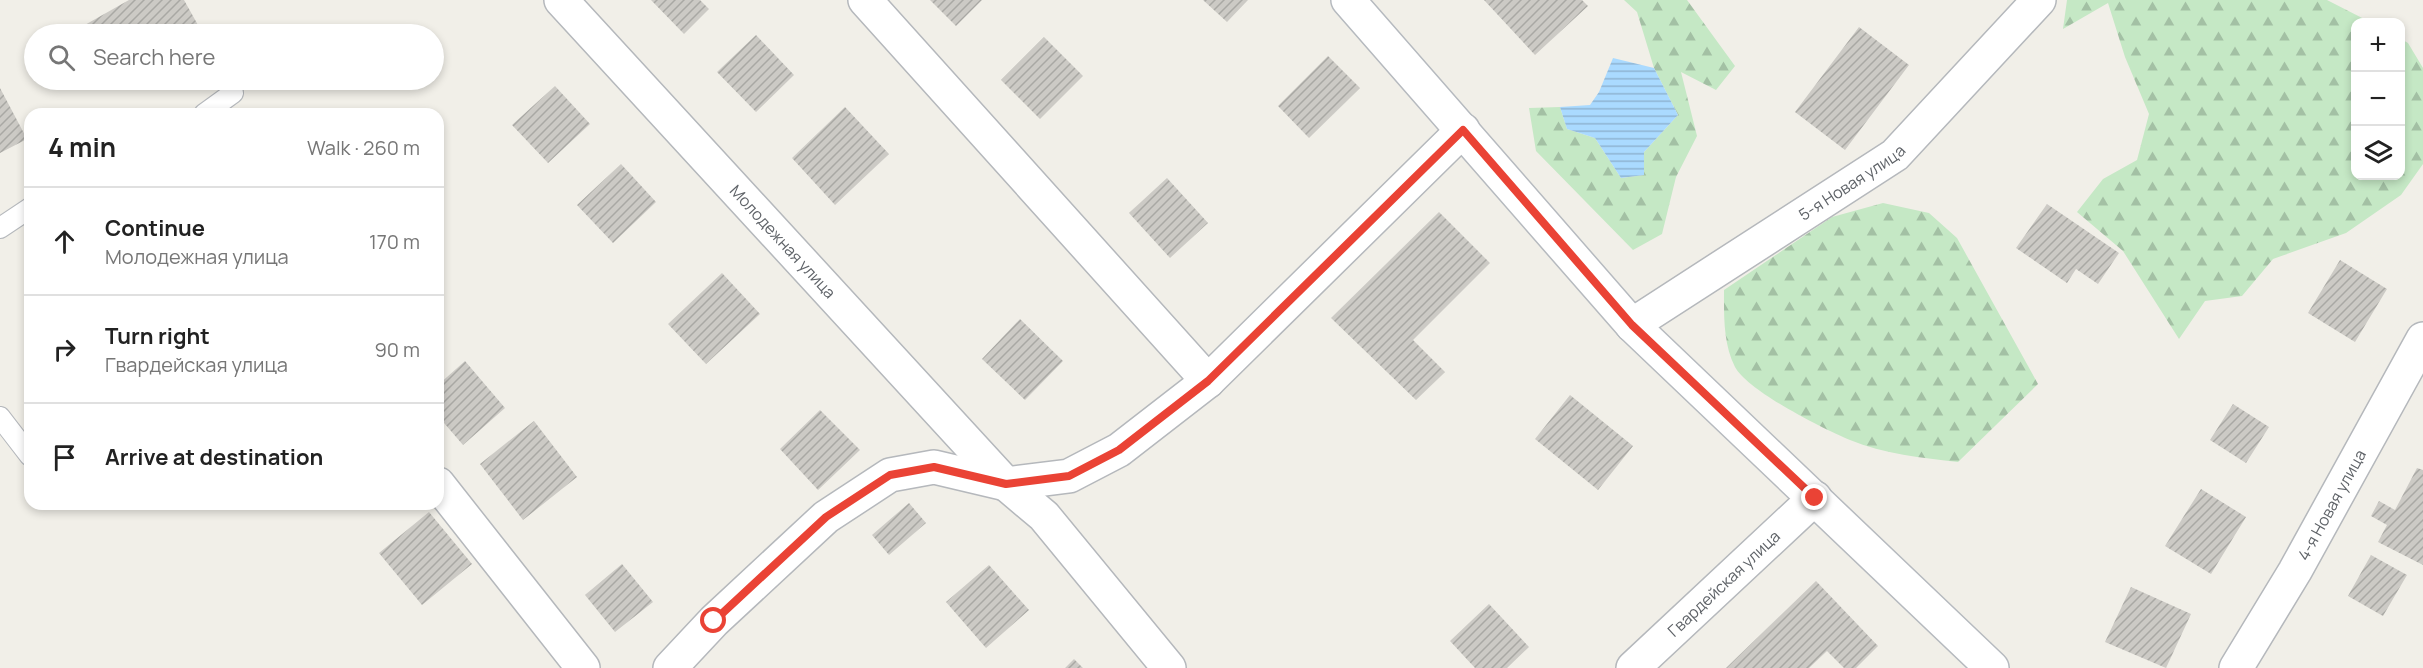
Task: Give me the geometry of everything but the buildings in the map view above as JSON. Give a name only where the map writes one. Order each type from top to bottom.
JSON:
[{"type":"street","name":"Молодежная улица","points":[[561,0],[1006,484],[1044,516],[1169,668]]},
{"type":"street","points":[[865,0],[1208,381]]},
{"type":"street","points":[[1348,0],[1632,325],[1992,668]]},
{"type":"street","name":"5-я Новая улица","points":[[1632,325],[1895,155],[2039,0]]},
{"type":"street","name":"Молодежная улица","points":[[670,668],[714,621],[826,517],[890,475],[934,467],[1006,484],[1069,476],[1119,450],[1208,381],[1463,130]]},
{"type":"street","name":"4-я Новая улица","points":[[2236,668],[2295,571],[2423,339]]},
{"type":"street","points":[[444,492],[583,668]]},
{"type":"street","name":"Гвардейская улица","points":[[1633,668],[1815,498]]},
{"type":"lane","points":[[212,108],[233,93]]},
{"type":"lane","points":[[0,228],[24,212]]},
{"type":"lane","points":[[0,417],[24,448]]},
{"type":"green space","points":[[1624,0],[1687,0],[1735,66],[1716,90],[1681,72],[1697,136],[1676,177],[1662,234],[1633,250],[1536,151],[1529,108],[1560,107],[1567,129],[1595,138],[1621,178],[1644,175],[1644,152],[1678,115],[1654,68],[1637,12]]},
{"type":"green space","points":[[2067,0],[2327,0],[2362,18],[2351,18],[2351,180],[2405,180],[2405,41],[2423,68],[2423,164],[2401,195],[2346,233],[2273,259],[2242,296],[2205,301],[2179,339],[2123,251],[2077,212],[2103,179],[2137,160],[2149,114],[2125,57],[2108,3],[2063,29]]},
{"type":"green space","points":[[1883,203],[1929,213],[1957,238],[2038,384],[1958,462],[1876,449],[1822,427],[1770,398],[1743,377],[1735,367],[1728,348],[1724,290],[1832,217]]},
{"type":"water","points":[[1613,58],[1654,68],[1678,115],[1644,152],[1644,175],[1621,178],[1595,138],[1567,129],[1560,107],[1590,105],[1599,92]]},
{"type":"route","points":[[714,621],[826,517],[890,475],[934,467],[1006,484],[1069,476],[1119,450],[1208,381],[1463,130],[1632,325],[1815,498]]}]
